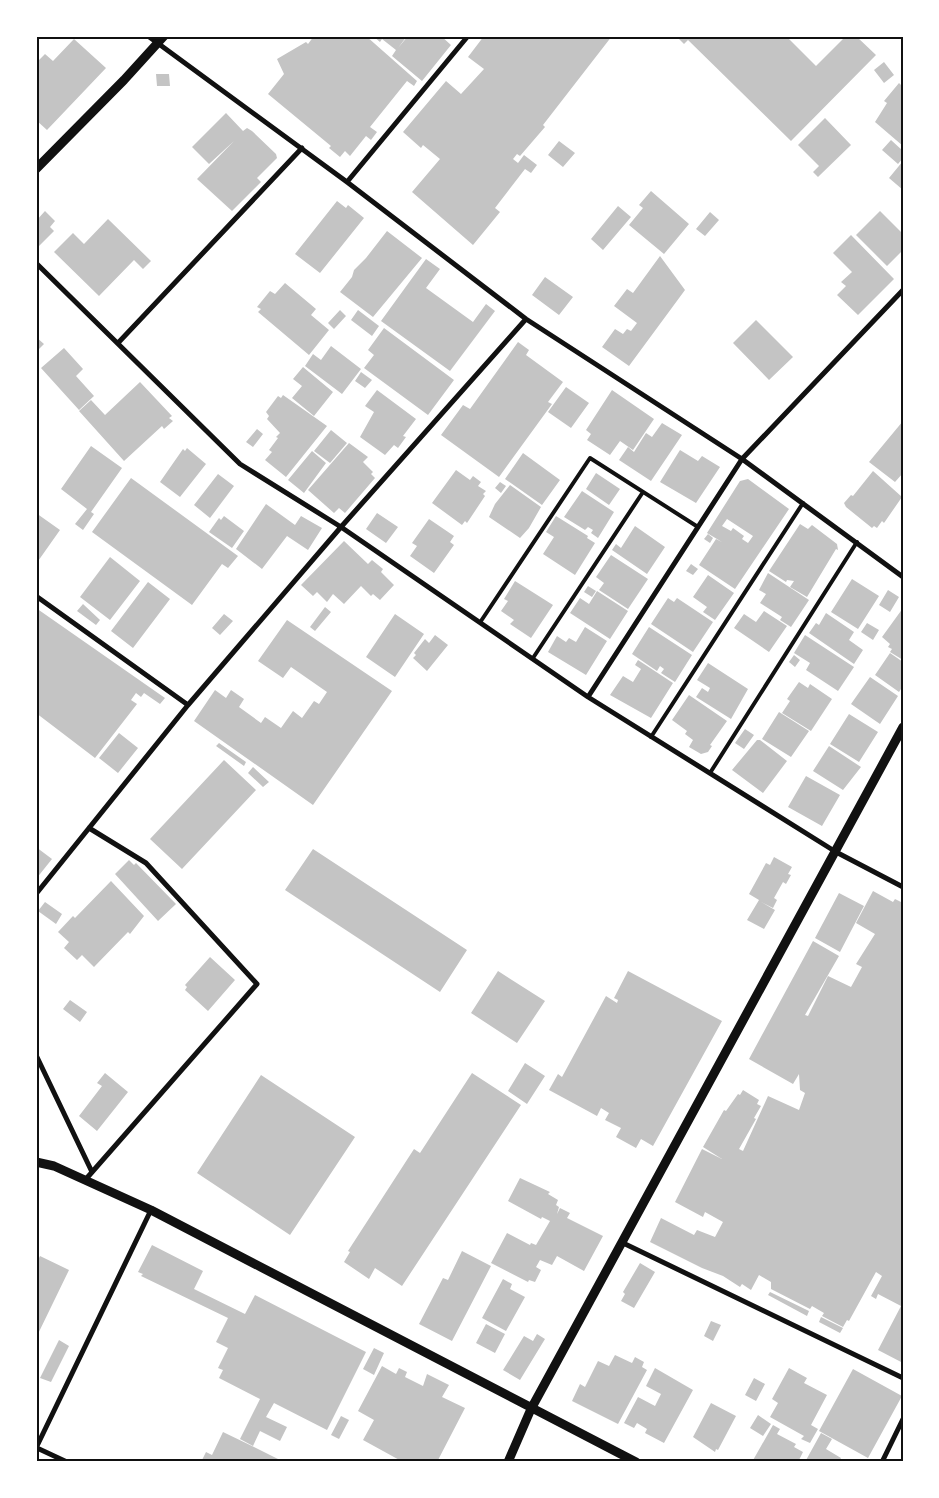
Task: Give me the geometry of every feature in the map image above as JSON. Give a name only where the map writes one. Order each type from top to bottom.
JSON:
[{"type":"street","points":[[148,36],[302,148],[526,319],[742,459],[903,577]]},
{"type":"street","points":[[36,169],[164,36]]},
{"type":"street","points":[[347,182],[468,36]]},
{"type":"street","points":[[118,343],[302,148]]},
{"type":"street","points":[[36,263],[240,464],[341,527],[588,697],[836,852],[903,887]]},
{"type":"street","points":[[588,697],[742,459],[903,290]]},
{"type":"street","points":[[36,894],[188,705],[341,527],[526,319]]},
{"type":"street","points":[[36,596],[188,705]]},
{"type":"street","points":[[508,1462],[531,1409],[903,727]]},
{"type":"street","points":[[89,828],[146,863],[257,984],[89,1176]]},
{"type":"street","points":[[36,1055],[89,1176]]},
{"type":"street","points":[[36,1162],[89,1176],[531,1409],[636,1462]]},
{"type":"street","points":[[67,1462],[36,1448],[151,1210]]},
{"type":"street","points":[[621,1242],[903,1378]]},
{"type":"street","points":[[882,1462],[903,1419]]},
{"type":"lane","points":[[481,622],[590,458],[698,527]]},
{"type":"lane","points":[[533,658],[643,492]]},
{"type":"lane","points":[[651,737],[803,503]]},
{"type":"lane","points":[[710,773],[857,542]]},
{"type":"building","points":[[314,36],[366,36],[417,81],[414,86],[407,81],[370,127],[377,132],[371,140],[366,136],[350,156],[345,151],[340,157],[329,148],[331,146],[268,94],[284,74],[277,59],[306,42],[308,44]]},
{"type":"building","points":[[373,36],[407,36],[398,48],[408,36],[441,36],[451,45],[422,81],[392,56],[396,50],[382,39],[380,42]]},
{"type":"building","points":[[484,36],[612,36],[543,125],[545,127],[520,156],[517,154],[513,159],[518,163],[524,155],[537,165],[531,173],[525,169],[495,208],[500,212],[473,245],[412,192],[440,159],[423,145],[421,148],[403,132],[446,81],[461,94],[484,69],[468,57]]},
{"type":"building","points":[[676,36],[786,36],[816,66],[846,36],[856,36],[876,55],[791,141],[688,40],[684,44]]},
{"type":"building","points":[[74,39],[106,68],[47,130],[36,120],[36,63],[45,54],[53,61]]},
{"type":"building","points":[[884,62],[894,75],[884,83],[874,70]]},
{"type":"building","points":[[156,74],[169,74],[170,86],[157,86]]},
{"type":"building","points":[[899,83],[903,87],[903,146],[875,122],[887,103],[884,101]]},
{"type":"building","points":[[226,113],[243,131],[247,128],[252,131],[276,154],[277,158],[257,178],[261,182],[232,211],[197,179],[234,141],[209,164],[192,147]]},
{"type":"building","points":[[825,118],[851,145],[818,177],[813,172],[819,166],[798,145]]},
{"type":"building","points":[[891,140],[903,151],[903,158],[898,164],[882,150]]},
{"type":"building","points":[[559,141],[575,153],[563,167],[548,155]]},
{"type":"building","points":[[903,161],[903,190],[889,178]]},
{"type":"building","points":[[651,191],[689,224],[664,254],[629,225],[643,208],[639,205]]},
{"type":"building","points":[[337,201],[346,208],[348,205],[364,218],[320,273],[295,254]]},
{"type":"building","points":[[618,206],[631,217],[603,250],[591,239]]},
{"type":"building","points":[[45,211],[55,221],[50,227],[54,231],[39,246],[36,243],[36,221]]},
{"type":"building","points":[[880,211],[903,234],[903,250],[887,266],[856,235]]},
{"type":"building","points":[[710,212],[719,220],[705,236],[696,229]]},
{"type":"building","points":[[108,219],[151,261],[143,269],[134,260],[99,296],[54,252],[73,233],[84,244]]},
{"type":"building","points":[[387,231],[422,258],[373,317],[340,292],[352,277],[354,270]]},
{"type":"building","points":[[851,235],[894,279],[858,315],[837,295],[846,286],[841,282],[852,272],[833,253]]},
{"type":"building","points":[[660,256],[685,290],[629,366],[602,347],[615,329],[623,334],[627,329],[631,331],[637,323],[614,306],[627,289],[633,293]]},
{"type":"building","points":[[426,259],[440,269],[426,288],[473,322],[486,304],[495,311],[450,371],[381,321]]},
{"type":"building","points":[[545,277],[573,297],[559,315],[532,295]]},
{"type":"building","points":[[285,283],[316,309],[311,315],[329,330],[309,355],[258,312],[261,309],[257,307],[270,291],[275,294]]},
{"type":"building","points":[[340,310],[346,316],[334,329],[328,323]]},
{"type":"building","points":[[358,310],[379,326],[372,336],[351,320]]},
{"type":"building","points":[[756,320],[793,357],[769,380],[733,343]]},
{"type":"building","points":[[384,328],[454,380],[428,415],[364,368],[374,355],[368,350]]},
{"type":"building","points":[[36,337],[44,344],[36,352]]},
{"type":"building","points":[[518,342],[529,350],[526,355],[563,382],[548,402],[552,404],[499,477],[441,435],[463,405],[470,409]]},
{"type":"building","points":[[331,346],[361,369],[342,394],[305,366],[313,354],[321,360]]},
{"type":"building","points":[[64,348],[83,369],[76,376],[94,396],[79,410],[41,368]]},
{"type":"building","points":[[303,367],[333,392],[314,416],[292,398],[302,386],[293,379]]},
{"type":"building","points":[[361,372],[372,380],[365,388],[355,381]]},
{"type":"building","points":[[140,382],[172,416],[169,418],[173,421],[164,429],[162,426],[124,461],[79,411],[91,400],[105,415]]},
{"type":"building","points":[[566,387],[589,403],[571,428],[548,412]]},
{"type":"building","points":[[377,390],[416,419],[403,436],[406,437],[398,448],[394,445],[385,455],[360,437],[374,412],[365,406]]},
{"type":"building","points":[[612,390],[654,419],[633,450],[620,441],[610,455],[587,440],[591,434],[586,430]]},
{"type":"building","points":[[283,395],[327,426],[286,477],[265,460],[272,452],[269,450],[280,433],[267,419],[269,416],[266,412],[278,396],[281,398]]},
{"type":"building","points":[[903,421],[903,473],[895,482],[869,462]]},
{"type":"building","points":[[662,423],[682,435],[651,481],[619,460],[628,447],[634,452],[646,433],[652,437]]},
{"type":"building","points":[[257,429],[263,434],[253,447],[246,442]]},
{"type":"building","points":[[331,430],[347,443],[330,463],[314,451]]},
{"type":"building","points":[[349,443],[368,457],[363,462],[373,472],[371,474],[375,478],[345,513],[339,508],[334,513],[308,490]]},
{"type":"building","points":[[91,446],[122,468],[91,512],[94,514],[83,530],[75,524],[87,509],[61,489]]},
{"type":"building","points":[[187,448],[206,464],[180,497],[160,482],[183,449],[185,451]]},
{"type":"building","points":[[680,450],[698,461],[702,456],[720,467],[696,503],[660,482]]},
{"type":"building","points":[[312,451],[326,463],[304,493],[288,480]]},
{"type":"building","points":[[523,453],[560,480],[542,505],[505,479]]},
{"type":"building","points":[[456,470],[470,480],[473,476],[481,482],[478,486],[486,491],[483,494],[485,496],[467,523],[465,521],[462,525],[432,503]]},
{"type":"building","points":[[873,471],[902,497],[884,523],[882,521],[877,528],[874,526],[872,528],[846,507],[844,503],[851,495],[853,496]]},
{"type":"building","points":[[596,473],[620,489],[609,505],[586,489]]},
{"type":"building","points":[[218,474],[234,486],[210,518],[194,505]]},
{"type":"building","points":[[131,478],[238,556],[228,568],[222,564],[192,605],[92,532]]},
{"type":"building","points":[[748,479],[789,509],[735,589],[699,565],[716,539],[722,542],[707,533],[740,481]],"holes":[[[727,519],[753,536],[748,543],[742,539],[744,536],[733,528],[731,531],[722,526]]]},
{"type":"building","points":[[500,482],[506,486],[501,493],[495,488]]},
{"type":"building","points":[[510,485],[541,507],[529,528],[520,538],[489,517],[495,504]]},
{"type":"building","points":[[582,491],[614,512],[598,538],[591,533],[593,530],[588,527],[585,530],[564,517]]},
{"type":"building","points":[[266,504],[295,525],[301,516],[322,528],[308,550],[287,536],[262,569],[236,549]]},
{"type":"building","points":[[36,513],[60,530],[36,564]]},
{"type":"building","points":[[377,513],[398,527],[386,543],[366,529]]},
{"type":"building","points":[[224,516],[244,531],[232,548],[209,532],[219,518],[221,520]]},
{"type":"building","points":[[556,516],[588,536],[587,538],[595,543],[575,575],[543,554],[554,537],[546,532]]},
{"type":"building","points":[[429,519],[454,536],[450,542],[454,545],[434,573],[410,556],[417,546],[412,543]]},
{"type":"building","points":[[800,524],[808,529],[812,525],[837,544],[838,550],[836,549],[807,597],[790,587],[794,581],[787,580],[786,582],[769,571]]},
{"type":"building","points":[[635,526],[665,547],[647,574],[612,550],[616,544],[621,548]]},
{"type":"building","points":[[708,534],[713,538],[710,543],[704,539]]},
{"type":"building","points":[[344,541],[368,564],[372,560],[383,569],[381,572],[394,585],[380,600],[373,594],[371,596],[361,586],[344,604],[333,594],[327,602],[317,592],[313,596],[301,585]]},
{"type":"building","points":[[611,555],[648,579],[628,609],[599,590],[604,583],[596,577]]},
{"type":"building","points":[[110,557],[140,581],[110,620],[80,597]]},
{"type":"building","points":[[691,564],[698,569],[693,575],[686,571]]},
{"type":"building","points":[[768,573],[809,600],[791,627],[780,620],[782,617],[760,603],[766,594],[759,590]]},
{"type":"building","points":[[708,575],[734,593],[715,620],[703,612],[707,607],[693,597]]},
{"type":"building","points":[[852,579],[879,596],[858,629],[831,612]]},
{"type":"building","points":[[515,581],[553,605],[531,638],[510,624],[514,620],[501,611],[508,601],[504,599]]},
{"type":"building","points":[[148,582],[170,599],[133,648],[111,631]]},
{"type":"building","points":[[588,586],[596,591],[592,597],[584,592]]},
{"type":"building","points":[[888,590],[899,597],[890,612],[879,605]]},
{"type":"building","points":[[597,591],[628,611],[610,639],[570,613],[580,598],[589,604]]},
{"type":"building","points":[[668,598],[674,602],[677,598],[713,622],[693,652],[651,624]]},
{"type":"building","points":[[83,604],[100,620],[96,625],[77,611]]},
{"type":"building","points":[[325,607],[331,612],[315,631],[310,627]]},
{"type":"building","points":[[36,608],[165,698],[160,704],[144,693],[141,697],[136,693],[131,700],[137,704],[95,758],[36,713]]},
{"type":"building","points":[[903,608],[903,660],[890,652],[892,649],[888,647],[890,644],[882,637]]},
{"type":"building","points":[[764,611],[787,626],[769,652],[734,628],[744,614],[756,622]]},
{"type":"building","points":[[826,613],[854,632],[849,640],[863,650],[854,664],[809,633],[816,623],[819,625]]},
{"type":"building","points":[[224,614],[233,621],[220,635],[212,628]]},
{"type":"building","points":[[395,614],[424,634],[395,677],[366,657]]},
{"type":"building","points":[[287,620],[392,691],[313,805],[194,721],[215,690],[226,698],[231,690],[244,699],[239,707],[261,723],[265,717],[281,728],[293,711],[302,718],[314,701],[319,704],[327,692],[291,667],[283,678],[258,661]]},
{"type":"building","points":[[867,623],[879,630],[873,640],[861,632]]},
{"type":"building","points":[[585,627],[607,641],[586,675],[548,652],[557,636],[566,642],[569,638],[576,642]]},
{"type":"building","points":[[649,627],[692,655],[675,682],[661,673],[664,669],[660,666],[657,671],[632,654]]},
{"type":"building","points":[[435,635],[448,645],[427,671],[413,658],[416,655],[414,653],[425,639],[429,643]]},
{"type":"building","points":[[805,635],[854,667],[838,691],[806,670],[810,663],[794,653]]},
{"type":"building","points":[[890,653],[903,662],[903,686],[899,692],[875,675]]},
{"type":"building","points":[[794,655],[800,660],[795,667],[789,662]]},
{"type":"building","points":[[638,660],[673,683],[651,718],[610,695],[623,676],[633,682],[641,669],[635,665]]},
{"type":"building","points":[[708,663],[748,689],[731,719],[696,697],[702,688],[708,692],[710,688],[697,680]]},
{"type":"building","points":[[870,677],[898,696],[880,724],[851,704]]},
{"type":"building","points":[[799,682],[808,688],[810,684],[832,699],[811,731],[782,713],[790,701],[787,699]]},
{"type":"building","points":[[689,695],[727,721],[710,745],[712,746],[708,752],[701,754],[689,747],[693,740],[685,734],[687,731],[672,720]]},
{"type":"building","points":[[779,712],[809,731],[791,757],[762,739]]},
{"type":"building","points":[[849,714],[878,732],[859,762],[830,744]]},
{"type":"building","points":[[745,729],[754,735],[744,749],[735,743]]},
{"type":"building","points":[[119,733],[138,748],[118,773],[99,758]]},
{"type":"building","points":[[757,740],[760,740],[787,761],[763,793],[732,770]]},
{"type":"building","points":[[219,743],[246,762],[244,766],[216,746]]},
{"type":"building","points":[[829,746],[861,767],[843,790],[813,771]]},
{"type":"building","points":[[224,760],[256,790],[182,869],[150,839]]},
{"type":"building","points":[[253,767],[269,782],[263,787],[248,773]]},
{"type":"building","points":[[806,776],[840,795],[822,826],[788,807]]},
{"type":"building","points":[[36,847],[52,859],[36,879]]},
{"type":"building","points":[[313,849],[467,950],[440,992],[285,890]]},
{"type":"building","points":[[774,857],[792,867],[788,874],[791,875],[786,884],[783,882],[774,898],[777,900],[773,908],[761,902],[775,910],[764,929],[747,920],[759,900],[749,894],[766,863],[770,865]]},
{"type":"building","points":[[129,860],[134,865],[136,863],[176,904],[158,921],[115,874]]},
{"type":"building","points":[[111,881],[144,916],[130,934],[128,932],[94,967],[82,955],[77,960],[64,948],[69,942],[58,932],[73,916],[75,918]]},
{"type":"building","points":[[873,891],[893,902],[895,899],[903,903],[903,1363],[878,1350],[901,1306],[878,1294],[876,1299],[871,1296],[882,1276],[876,1272],[849,1321],[847,1320],[843,1327],[822,1316],[824,1313],[812,1306],[810,1309],[771,1289],[771,1282],[759,1275],[751,1290],[742,1284],[740,1287],[723,1276],[702,1268],[650,1242],[661,1218],[694,1235],[697,1230],[715,1237],[723,1222],[705,1212],[703,1217],[675,1202],[702,1149],[722,1159],[703,1147],[724,1110],[726,1111],[738,1094],[740,1095],[743,1090],[759,1100],[757,1104],[761,1106],[739,1149],[743,1151],[768,1096],[799,1110],[805,1093],[800,1090],[799,1074],[793,1084],[749,1059],[813,941],[839,956],[805,1015],[808,1016],[828,976],[851,987],[862,967],[856,964],[875,934],[856,923]]},
{"type":"building","points":[[839,893],[864,906],[840,952],[815,938]]},
{"type":"building","points":[[45,902],[62,914],[56,924],[38,911]]},
{"type":"building","points":[[210,957],[235,980],[208,1011],[185,990],[187,987],[185,985]]},
{"type":"building","points":[[498,971],[545,1001],[517,1043],[471,1013]]},
{"type":"building","points":[[628,971],[722,1021],[653,1146],[641,1139],[636,1148],[616,1137],[621,1128],[605,1120],[609,1113],[601,1108],[597,1116],[549,1090],[558,1074],[562,1077],[606,996],[617,1003],[618,1000],[614,998]]},
{"type":"building","points":[[70,1000],[87,1012],[80,1022],[63,1009]]},
{"type":"building","points":[[525,1063],[545,1076],[527,1104],[508,1091]]},
{"type":"building","points":[[105,1073],[128,1092],[97,1131],[79,1116],[102,1086],[97,1083]]},
{"type":"building","points":[[472,1073],[521,1105],[402,1286],[375,1268],[369,1279],[344,1262],[350,1252],[348,1251],[414,1149],[420,1153]]},
{"type":"building","points":[[261,1075],[355,1137],[290,1235],[197,1173]]},
{"type":"building","points":[[520,1178],[550,1192],[548,1194],[558,1200],[556,1205],[559,1207],[557,1214],[560,1208],[570,1213],[567,1218],[603,1236],[584,1271],[557,1256],[552,1265],[540,1260],[536,1267],[541,1270],[535,1282],[529,1280],[528,1282],[491,1263],[507,1233],[530,1245],[531,1243],[536,1245],[550,1221],[542,1217],[541,1219],[508,1201]]},
{"type":"building","points":[[152,1245],[203,1271],[194,1289],[245,1314],[255,1295],[366,1352],[327,1430],[274,1403],[266,1417],[287,1427],[280,1441],[260,1431],[253,1446],[240,1439],[260,1399],[219,1378],[223,1370],[218,1368],[228,1348],[216,1342],[228,1318],[141,1276],[143,1274],[138,1272]]},
{"type":"building","points":[[462,1251],[491,1266],[452,1341],[419,1324],[443,1278],[448,1280]]},
{"type":"building","points":[[40,1256],[69,1270],[36,1338],[36,1264]]},
{"type":"building","points":[[640,1263],[655,1272],[634,1308],[621,1301],[625,1294],[623,1292]]},
{"type":"building","points":[[503,1279],[512,1284],[510,1289],[525,1297],[506,1331],[482,1318]]},
{"type":"building","points":[[770,1292],[809,1311],[807,1316],[768,1295]]},
{"type":"building","points":[[821,1317],[843,1328],[840,1333],[819,1322]]},
{"type":"building","points":[[711,1321],[721,1325],[713,1341],[704,1336]]},
{"type":"building","points":[[486,1324],[505,1334],[495,1353],[476,1343]]},
{"type":"building","points":[[537,1334],[545,1339],[520,1380],[503,1370],[524,1336],[533,1341]]},
{"type":"building","points":[[59,1340],[69,1346],[51,1382],[40,1378]]},
{"type":"building","points":[[374,1348],[384,1353],[374,1375],[363,1369]]},
{"type":"building","points":[[615,1355],[632,1363],[635,1357],[644,1362],[642,1367],[647,1370],[618,1424],[572,1401],[580,1384],[585,1387],[598,1361],[609,1366]]},
{"type":"building","points":[[382,1366],[396,1374],[399,1368],[407,1372],[405,1377],[423,1386],[427,1374],[449,1385],[442,1397],[465,1408],[437,1462],[403,1462],[363,1440],[374,1420],[358,1411]]},
{"type":"building","points":[[655,1368],[693,1390],[664,1443],[645,1433],[647,1429],[637,1423],[634,1428],[624,1423],[638,1397],[655,1406],[661,1394],[646,1386]]},
{"type":"building","points":[[789,1368],[807,1378],[804,1383],[827,1395],[811,1425],[818,1429],[810,1443],[801,1439],[804,1436],[770,1417],[778,1403],[772,1399]]},
{"type":"building","points":[[853,1369],[902,1396],[868,1458],[819,1431]]},
{"type":"building","points":[[754,1378],[765,1384],[756,1401],[745,1395]]},
{"type":"building","points":[[711,1403],[736,1416],[718,1450],[716,1449],[715,1452],[693,1437]]},
{"type":"building","points":[[758,1415],[771,1424],[763,1436],[750,1428]]},
{"type":"building","points":[[341,1416],[349,1420],[339,1439],[331,1435]]},
{"type":"building","points":[[773,1425],[780,1429],[777,1434],[796,1444],[794,1447],[803,1452],[798,1462],[752,1462]]},
{"type":"building","points":[[223,1432],[284,1462],[201,1462],[206,1452],[212,1455]]},
{"type":"building","points":[[821,1433],[832,1439],[826,1449],[841,1458],[839,1462],[805,1462]]}]
